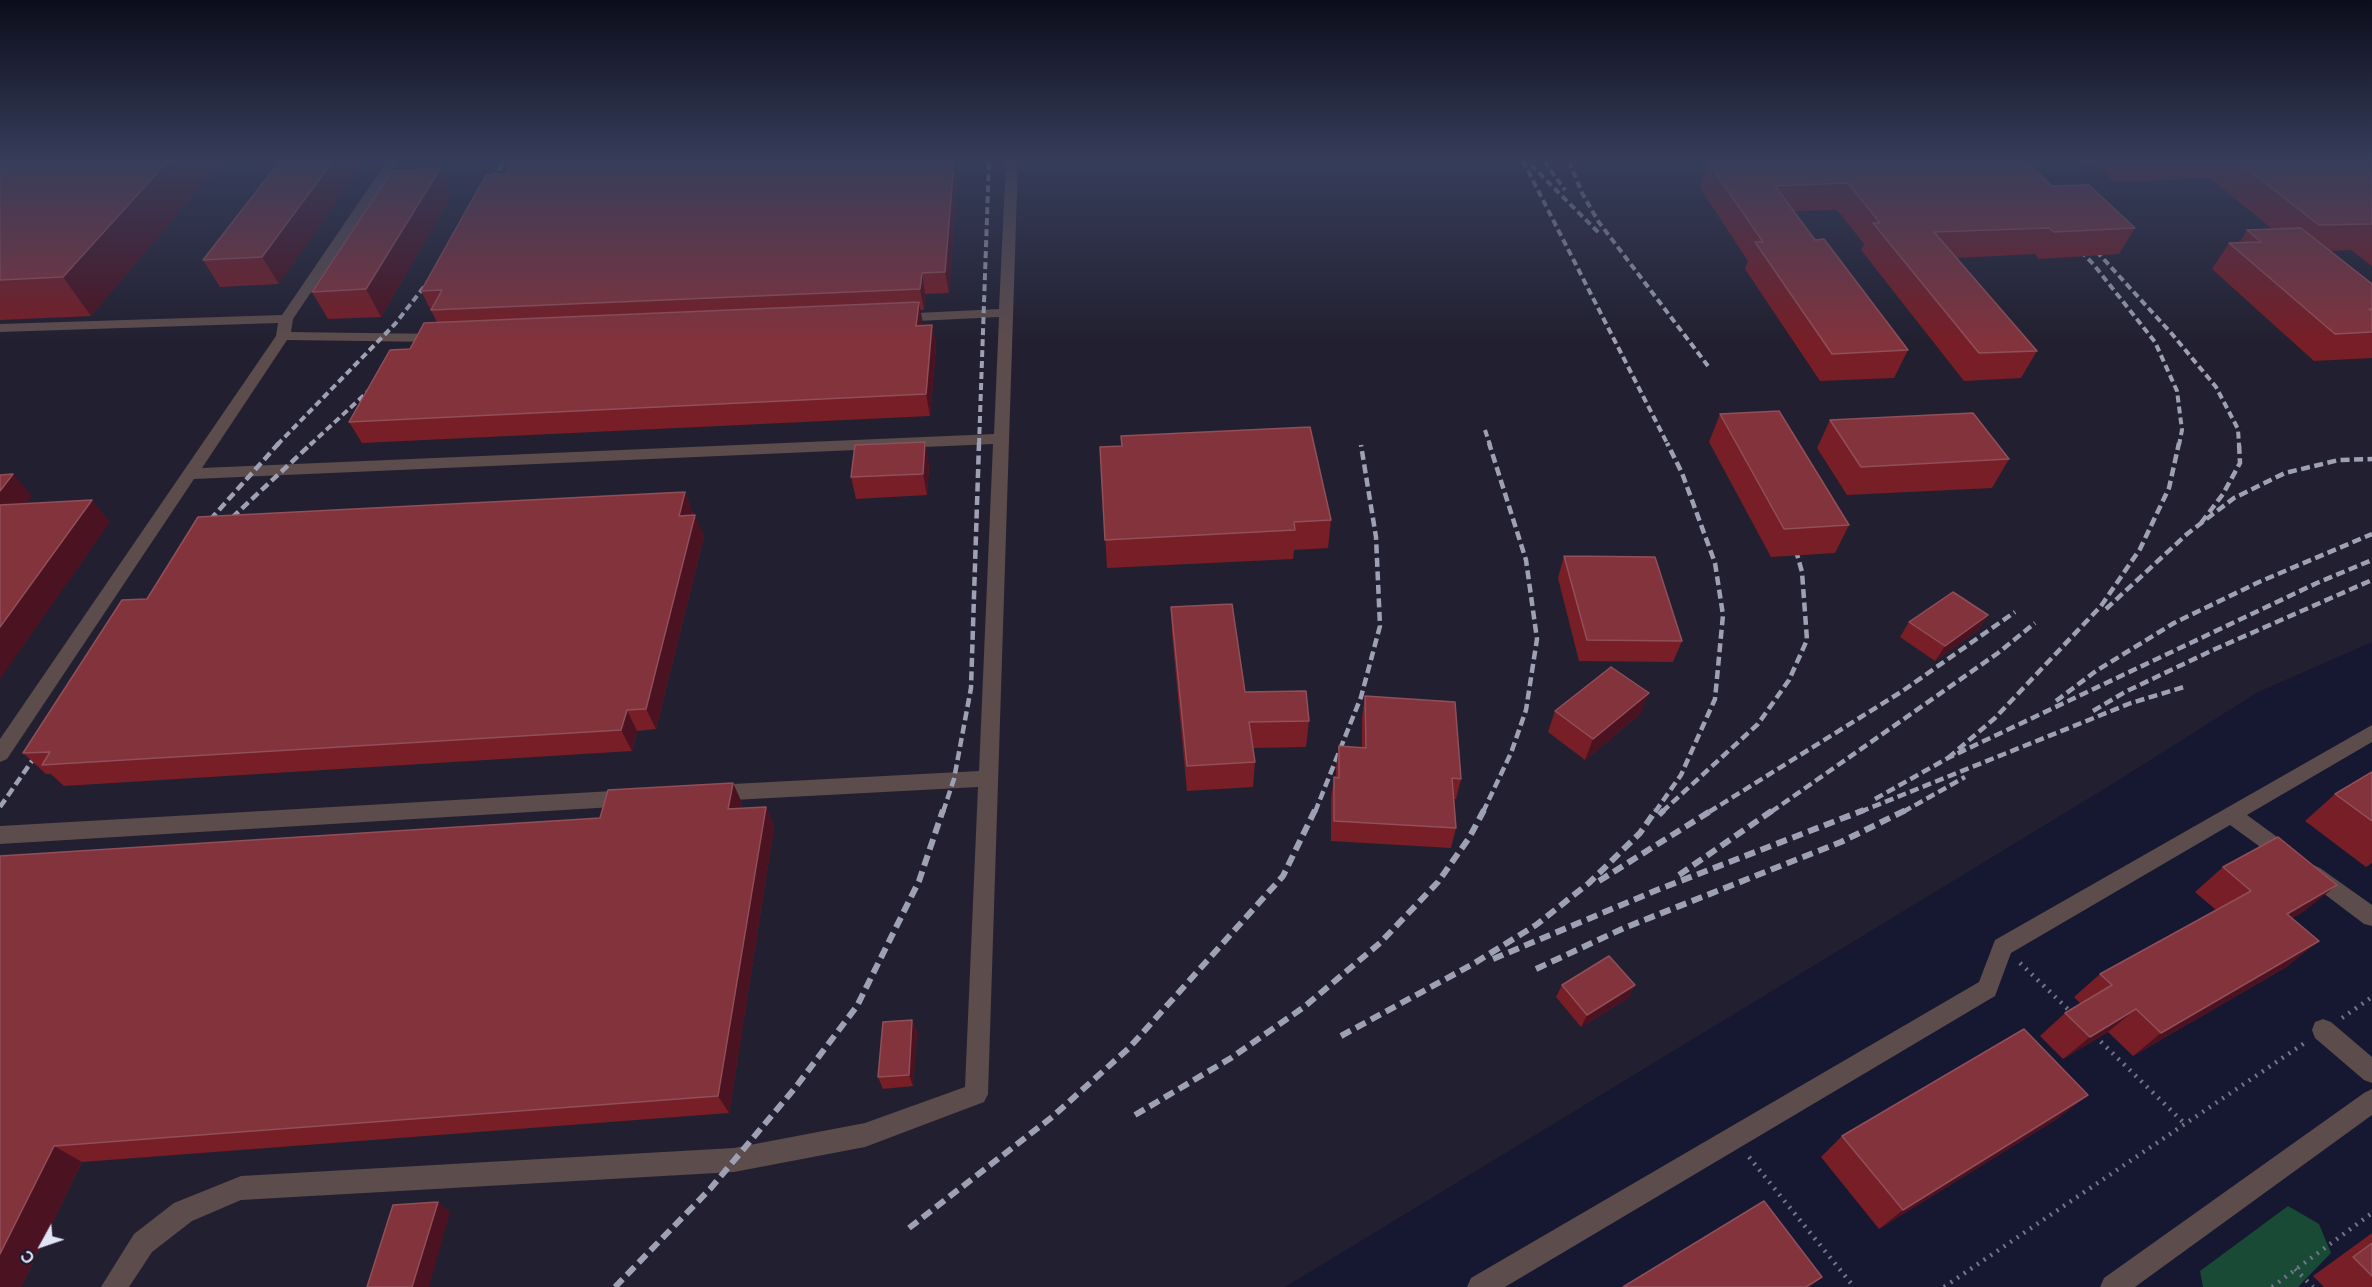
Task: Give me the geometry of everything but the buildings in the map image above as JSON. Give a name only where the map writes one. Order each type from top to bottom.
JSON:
[{"type":"street","points":[[0,754],[283,336],[286,319],[352,221]]},
{"type":"street","points":[[114,1287],[143,1243],[183,1212],[241,1188],[735,1160],[865,1135],[976,1094],[1010,221]]},
{"type":"street","points":[[888,318],[1006,313]]},
{"type":"street","points":[[0,328],[286,319]]},
{"type":"street","points":[[283,336],[457,337]]},
{"type":"street","points":[[190,474],[1001,439]]},
{"type":"street","points":[[1480,1287],[1987,989],[2003,947],[2372,733]]},
{"type":"street","points":[[692,794],[988,778]]},
{"type":"street","points":[[0,835],[644,797]]},
{"type":"street","points":[[2231,814],[2372,917]]},
{"type":"street","points":[[2323,1030],[2372,1072]]},
{"type":"street","points":[[2113,1287],[2372,1101]]},
{"type":"path","points":[[2003,947],[2078,1019]]},
{"type":"path","points":[[1944,1287],[2372,997]]},
{"type":"path","points":[[2086,1027],[2185,1124]]},
{"type":"path","points":[[1734,1138],[1854,1287]]},
{"type":"path","points":[[2272,1287],[2372,1213]]},
{"type":"path","points":[[2295,1269],[2313,1287]]},
{"type":"shaded area","points":[[0,221],[2372,221],[2372,642],[2258,692],[2109,786],[1285,1287],[0,1287]]},
{"type":"green space","points":[[2288,1206],[2319,1224],[2331,1253],[2298,1287],[2203,1287],[2200,1271]]},
{"type":"railway","points":[[979,445],[987,221]]},
{"type":"railway","points":[[1554,221],[1668,445]]},
{"type":"railway","points":[[1587,221],[1599,233]]},
{"type":"railway","points":[[1598,221],[1708,366]]},
{"type":"railway","points":[[2073,243],[2094,265],[2155,342],[2177,391],[2182,430],[2179,445]]},
{"type":"railway","points":[[2089,243],[2172,334],[2216,387],[2238,429],[2239,445]]},
{"type":"railway","points":[[277,445],[395,324],[431,278]]},
{"type":"railway","points":[[310,445],[376,384]]},
{"type":"railway","points":[[1485,430],[1490,445]]},
{"type":"railway","points":[[201,530],[279,443]]},
{"type":"railway","points":[[222,527],[312,443]]},
{"type":"railway","points":[[943,812],[954,779],[971,688],[979,443]]},
{"type":"railway","points":[[1484,811],[1511,753],[1526,710],[1537,639],[1526,560],[1489,443]]},
{"type":"railway","points":[[1948,758],[1995,718],[2101,606],[2140,549],[2169,488],[2179,443]]},
{"type":"railway","points":[[2201,523],[2223,494],[2240,463],[2239,443]]},
{"type":"railway","points":[[1315,812],[1361,697],[1380,626],[1376,537],[1361,445]]},
{"type":"railway","points":[[1655,812],[1681,775],[1715,699],[1723,615],[1715,563],[1682,473],[1668,445]]},
{"type":"railway","points":[[2106,609],[2187,534],[2234,498],[2285,473],[2339,460],[2372,459]]},
{"type":"railway","points":[[2056,701],[2096,671],[2174,623],[2259,582],[2372,534]]},
{"type":"railway","points":[[1662,812],[1758,724],[1789,680],[1807,640],[1802,572],[1793,540]]},
{"type":"railway","points":[[1948,758],[2317,583],[2372,560]]},
{"type":"railway","points":[[2093,711],[2125,692],[2213,650],[2372,580]]},
{"type":"railway","points":[[1709,812],[1901,692],[2015,612]]},
{"type":"railway","points":[[1771,812],[1998,653],[2035,623]]},
{"type":"railway","points":[[1860,812],[2131,703],[2184,687]]},
{"type":"railway","points":[[0,807],[41,748]]},
{"type":"railway","points":[[1875,799],[1948,758]]},
{"type":"railway","points":[[1903,812],[1965,777]]},
{"type":"railway","points":[[615,1287],[710,1189],[795,1088],[857,1006],[919,881],[943,810]]},
{"type":"railway","points":[[909,1228],[1052,1117],[1129,1048],[1283,876],[1315,810]]},
{"type":"railway","points":[[1341,1036],[1473,964],[1536,925],[1589,883],[1640,833],[1656,810]]},
{"type":"railway","points":[[1599,881],[1712,810]]},
{"type":"railway","points":[[1679,875],[1773,810]]},
{"type":"railway","points":[[1493,959],[1657,890],[1864,810]]},
{"type":"railway","points":[[1536,969],[1624,928],[1841,842],[1906,810]]},
{"type":"railway","points":[[1135,1115],[1231,1058],[1304,1007],[1380,943],[1438,882],[1469,838],[1484,811]]},
{"type":"railway","points":[[1659,815],[1662,812]]}]
